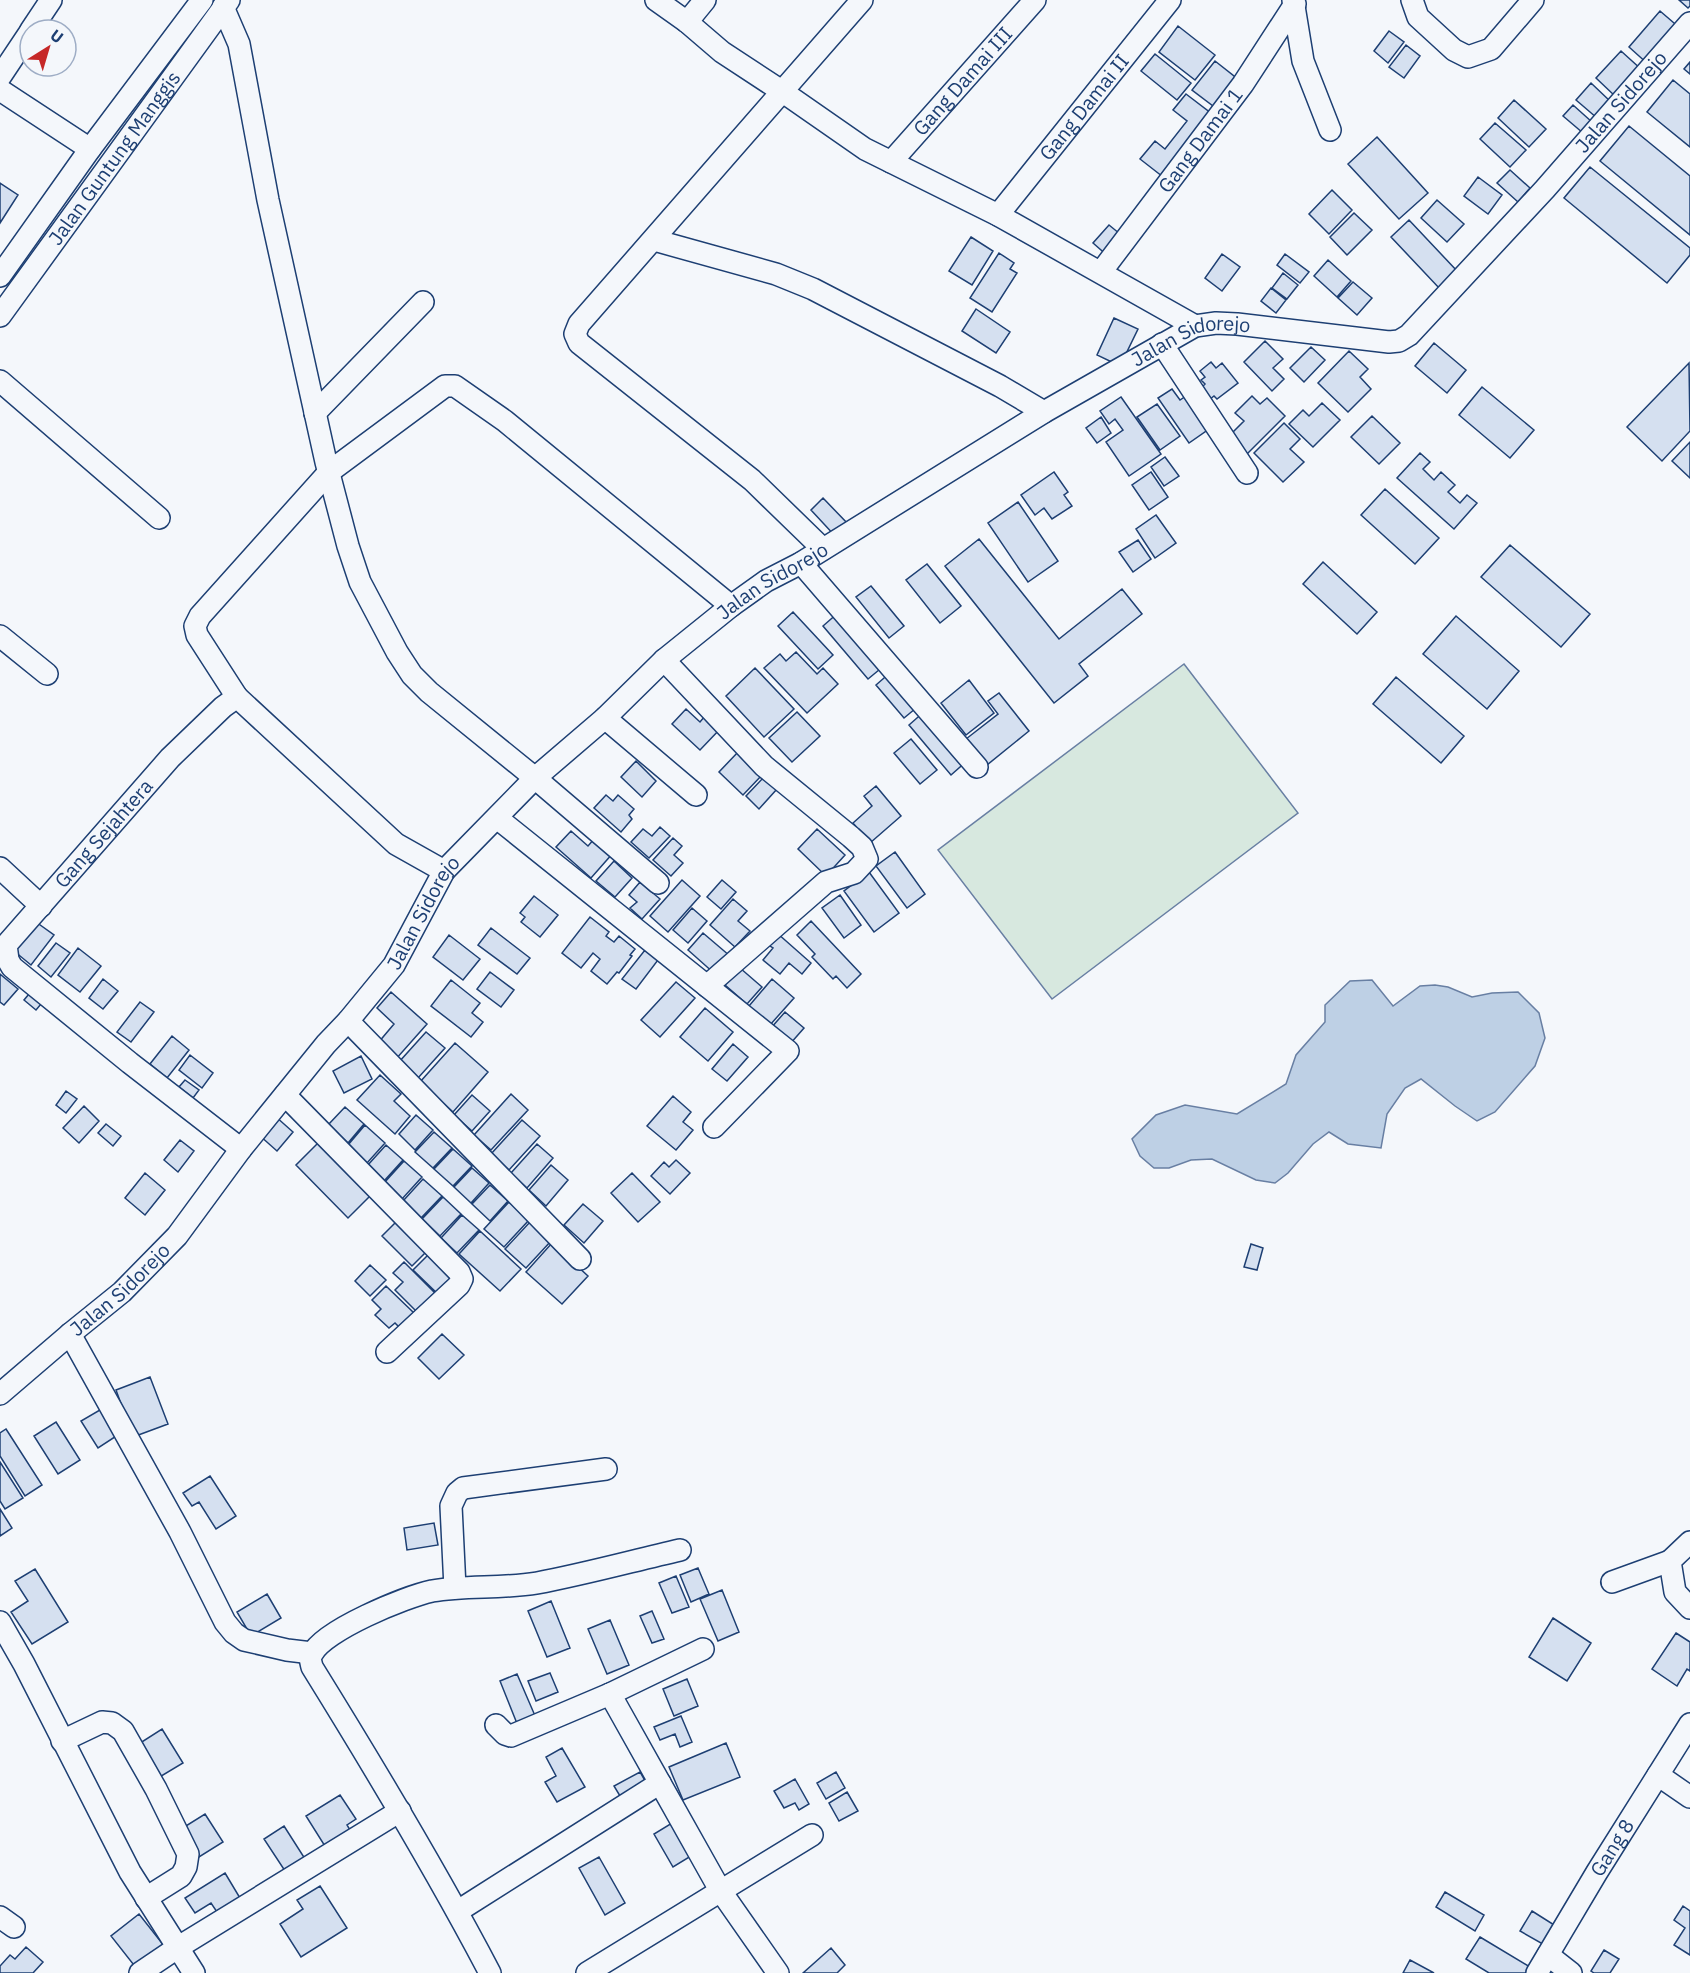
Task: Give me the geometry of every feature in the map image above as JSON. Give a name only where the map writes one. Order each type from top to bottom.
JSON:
[{"type":"street","points":[[39,18],[51,0]]},
{"type":"street","name":"Jalan Guntung Manggis","points":[[0,276],[90,149],[202,0]]},
{"type":"street","points":[[656,0],[687,22],[722,52],[865,149],[998,215],[1195,326]]},
{"type":"street","points":[[687,22],[705,0]]},
{"type":"street","points":[[823,549],[752,480],[579,343],[575,334],[579,324],[862,0]]},
{"type":"street","name":"Gang Damai III","points":[[891,162],[1035,0]]},
{"type":"street","name":"Gang Damai II","points":[[998,215],[1170,0]]},
{"type":"street","points":[[1412,0],[1418,17],[1455,50],[1468,57],[1491,49],[1533,0]]},
{"type":"street","points":[[1294,2],[1302,61],[1330,130]]},
{"type":"street","name":"Gang Damai 1","points":[[1101,272],[1243,84],[1294,2]]},
{"type":"street","points":[[226,4],[239,45],[273,221],[315,413],[348,546],[360,582],[397,652],[412,675],[450,711],[535,778],[658,883]]},
{"type":"street","name":"Jalan Guntung Manggis","points":[[0,316],[226,4]]},
{"type":"street","name":"Jalan Sidorejo","points":[[0,1394],[122,1292],[177,1236],[241,1149],[394,965],[444,871],[535,778],[605,718],[664,660],[766,581],[823,549],[1044,412],[1195,326],[1216,323],[1237,324],[1389,342],[1399,341],[1409,335],[1545,189],[1690,23]]},
{"type":"street","points":[[0,77],[18,50]]},
{"type":"street","points":[[0,90],[90,149]]},
{"type":"street","points":[[654,240],[776,274],[813,289],[1044,412]]},
{"type":"street","points":[[315,413],[423,302]]},
{"type":"street","points":[[1162,344],[1247,473]]},
{"type":"street","points":[[0,381],[159,518]]},
{"type":"street","points":[[444,871],[396,844],[237,697],[197,635],[195,626],[200,616],[329,472],[445,386],[455,386],[505,421],[731,606]]},
{"type":"street","points":[[801,562],[977,767]]},
{"type":"street","points":[[0,636],[47,674]]},
{"type":"street","points":[[664,660],[764,766],[852,837],[862,847],[867,859],[854,873],[826,882],[706,986]]},
{"type":"street","name":"Gang Sejahtera","points":[[237,697],[170,758],[6,945],[8,960],[12,967],[241,1149]]},
{"type":"street","points":[[605,718],[696,795]]},
{"type":"street","points":[[497,818],[788,1051],[714,1127]]},
{"type":"street","points":[[0,868],[41,906]]},
{"type":"street","points":[[348,1021],[580,1259]]},
{"type":"street","points":[[285,1095],[459,1272],[462,1279],[459,1285],[387,1352]]},
{"type":"street","points":[[70,1334],[180,1532],[225,1622],[234,1633],[254,1642],[312,1653]]},
{"type":"street","points":[[455,1588],[451,1506],[463,1488],[606,1469]]},
{"type":"street","points":[[1612,1582],[1670,1561],[1690,1542]]},
{"type":"street","points":[[490,1973],[458,1911],[400,1811],[312,1667],[310,1658],[312,1653],[322,1641],[359,1619],[429,1592],[455,1588],[535,1584],[680,1550]]},
{"type":"street","points":[[1670,1561],[1675,1592],[1690,1608]]},
{"type":"street","points":[[0,1622],[130,1872],[194,1973]]},
{"type":"street","points":[[496,1725],[510,1736],[610,1694],[703,1649]]},
{"type":"street","points":[[610,1694],[720,1890],[778,1973]]},
{"type":"street","points":[[62,1741],[102,1722],[112,1723],[123,1731],[156,1789],[188,1854],[186,1867],[181,1876],[146,1898]]},
{"type":"street","name":"Gang 8","points":[[1542,1964],[1690,1724]]},
{"type":"street","points":[[1658,1775],[1690,1797]]},
{"type":"street","points":[[458,1911],[660,1784]]},
{"type":"street","points":[[141,1973],[177,1948],[400,1811]]},
{"type":"street","points":[[586,1973],[812,1835]]},
{"type":"street","points":[[1542,1964],[1571,1973]]},
{"type":"shaded area","points":[[1184,664],[1298,813],[1052,999],[938,850]]},
{"type":"water","points":[[1372,980],[1393,1006],[1420,986],[1448,987],[1472,997],[1492,993],[1518,992],[1539,1013],[1545,1038],[1535,1066],[1495,1112],[1477,1121],[1421,1079],[1405,1088],[1387,1114],[1381,1148],[1348,1144],[1329,1132],[1313,1144],[1288,1173],[1275,1183],[1256,1180],[1212,1159],[1191,1160],[1169,1168],[1154,1168],[1140,1156],[1132,1139],[1156,1115],[1185,1105],[1237,1114],[1286,1084],[1296,1055],[1325,1022],[1325,1005],[1350,981]]},
{"type":"building","points":[[1679,0],[1690,0],[1690,6],[1688,8]]},
{"type":"building","points":[[1660,11],[1681,29],[1649,65],[1629,47]]},
{"type":"building","points":[[1178,26],[1215,55],[1195,80],[1159,52]]},
{"type":"building","points":[[1389,31],[1404,42],[1388,63],[1374,51]]},
{"type":"building","points":[[1406,45],[1420,56],[1404,78],[1389,67]]},
{"type":"building","points":[[1621,51],[1642,70],[1616,97],[1596,78]]},
{"type":"building","points":[[1155,54],[1191,83],[1177,100],[1141,71]]},
{"type":"building","points":[[1215,61],[1239,80],[1217,109],[1192,90]]},
{"type":"building","points":[[1690,62],[1690,74],[1684,69]]},
{"type":"building","points":[[1673,80],[1690,94],[1690,147],[1647,112]]},
{"type":"building","points":[[1591,83],[1611,102],[1597,118],[1576,100]]},
{"type":"building","points":[[1186,94],[1216,117],[1167,180],[1140,159],[1155,141],[1165,149],[1187,121],[1173,110]]},
{"type":"building","points":[[1514,100],[1546,129],[1529,147],[1498,118]]},
{"type":"building","points":[[1573,105],[1592,122],[1583,133],[1563,116]]},
{"type":"building","points":[[1495,123],[1526,150],[1510,167],[1480,139]]},
{"type":"building","points":[[1629,126],[1690,176],[1690,235],[1600,161]]},
{"type":"building","points":[[1377,137],[1428,193],[1399,219],[1348,164]]},
{"type":"building","points":[[1590,167],[1690,248],[1690,255],[1667,283],[1564,198]]},
{"type":"building","points":[[1510,170],[1530,188],[1518,202],[1497,183]]},
{"type":"building","points":[[1478,177],[1502,195],[1488,214],[1464,196]]},
{"type":"building","points":[[0,183],[18,195],[0,223]]},
{"type":"building","points":[[1332,190],[1352,210],[1329,234],[1309,214]]},
{"type":"building","points":[[1437,200],[1464,224],[1447,242],[1421,218]]},
{"type":"building","points":[[1354,213],[1372,230],[1347,255],[1330,237]]},
{"type":"building","points":[[1409,220],[1458,272],[1440,289],[1391,237]]},
{"type":"building","points":[[1109,225],[1125,238],[1109,257],[1093,243]]},
{"type":"building","points":[[971,237],[993,251],[972,285],[949,271]]},
{"type":"building","points":[[999,253],[1014,263],[1010,269],[1017,273],[992,312],[970,298]]},
{"type":"building","points":[[1222,254],[1240,267],[1222,291],[1205,278]]},
{"type":"building","points":[[1285,254],[1309,272],[1300,283],[1277,265]]},
{"type":"building","points":[[1328,260],[1351,281],[1337,297],[1314,276]]},
{"type":"building","points":[[1283,273],[1298,285],[1287,299],[1272,288]]},
{"type":"building","points":[[1353,282],[1372,298],[1357,315],[1338,298]]},
{"type":"building","points":[[1271,288],[1286,300],[1276,313],[1261,301]]},
{"type":"building","points":[[976,309],[1010,332],[996,353],[962,331]]},
{"type":"building","points":[[1114,318],[1138,329],[1120,366],[1097,355]]},
{"type":"building","points":[[1265,341],[1283,359],[1273,368],[1284,379],[1272,391],[1244,362]]},
{"type":"building","points":[[1434,343],[1466,370],[1447,393],[1415,366]]},
{"type":"building","points":[[1311,347],[1325,360],[1304,382],[1290,368]]},
{"type":"building","points":[[1349,351],[1368,369],[1360,377],[1371,389],[1348,412],[1318,383]]},
{"type":"building","points":[[1211,362],[1216,368],[1222,363],[1238,383],[1217,399],[1214,396],[1209,400],[1200,389],[1205,384],[1201,380],[1205,377],[1200,371]]},
{"type":"building","points":[[1689,363],[1690,431],[1662,461],[1627,427]]},
{"type":"building","points":[[1482,387],[1534,430],[1510,458],[1459,415]]},
{"type":"building","points":[[1172,389],[1180,400],[1186,396],[1209,429],[1189,443],[1158,398]]},
{"type":"building","points":[[1252,396],[1260,404],[1267,398],[1285,416],[1247,454],[1229,436],[1244,421],[1235,413]]},
{"type":"building","points":[[1121,397],[1161,454],[1129,476],[1106,442],[1123,430],[1115,419],[1109,424],[1100,411]]},
{"type":"building","points":[[1322,403],[1340,420],[1313,447],[1289,424],[1303,410],[1309,416]]},
{"type":"building","points":[[1157,404],[1180,436],[1160,450],[1137,417]]},
{"type":"building","points":[[1372,416],[1400,443],[1379,464],[1351,437]]},
{"type":"building","points":[[1101,417],[1111,433],[1097,443],[1086,428]]},
{"type":"building","points":[[1284,423],[1300,439],[1290,449],[1304,462],[1283,482],[1254,453]]},
{"type":"building","points":[[1690,442],[1690,478],[1672,461]]},
{"type":"building","points":[[1420,453],[1430,462],[1423,469],[1434,480],[1441,472],[1455,485],[1448,492],[1460,503],[1467,495],[1477,503],[1454,529],[1397,478]]},
{"type":"building","points":[[1165,457],[1179,476],[1164,486],[1151,467]]},
{"type":"building","points":[[1054,472],[1068,492],[1064,495],[1072,506],[1052,519],[1044,508],[1035,515],[1021,495]]},
{"type":"building","points":[[1151,472],[1168,497],[1149,510],[1132,485]]},
{"type":"building","points":[[1385,489],[1439,538],[1415,564],[1361,515]]},
{"type":"building","points":[[823,498],[849,525],[836,537],[811,510]]},
{"type":"building","points":[[1018,502],[1058,561],[1028,582],[988,523]]},
{"type":"building","points":[[1156,515],[1176,543],[1155,558],[1136,529]]},
{"type":"building","points":[[979,539],[1059,639],[1122,589],[1142,614],[1079,664],[1088,676],[1054,703],[945,566]]},
{"type":"building","points":[[1138,540],[1151,559],[1133,572],[1119,552]]},
{"type":"building","points":[[1510,545],[1590,614],[1561,647],[1481,577]]},
{"type":"building","points":[[1323,562],[1377,612],[1357,634],[1303,584]]},
{"type":"building","points":[[927,564],[961,606],[940,623],[906,580]]},
{"type":"building","points":[[871,586],[904,626],[889,638],[856,597]]},
{"type":"building","points":[[793,612],[833,655],[818,669],[778,626]]},
{"type":"building","points":[[839,612],[885,665],[868,679],[823,626]]},
{"type":"building","points":[[1456,616],[1519,671],[1487,709],[1423,654]]},
{"type":"building","points":[[796,652],[817,674],[823,668],[838,684],[807,713],[764,668],[780,654],[786,661]]},
{"type":"building","points":[[755,668],[794,709],[764,737],[726,696]]},
{"type":"building","points":[[892,671],[921,704],[904,718],[876,685]]},
{"type":"building","points":[[1396,677],[1464,736],[1441,763],[1373,704]]},
{"type":"building","points":[[969,680],[994,713],[966,735],[941,703]]},
{"type":"building","points":[[999,693],[1029,731],[987,765],[966,739],[998,714],[988,701]]},
{"type":"building","points":[[686,709],[700,722],[705,716],[720,729],[700,750],[672,724]]},
{"type":"building","points":[[926,710],[968,760],[951,775],[909,725]]},
{"type":"building","points":[[797,712],[820,736],[792,762],[769,738]]},
{"type":"building","points":[[911,739],[937,770],[920,784],[894,753]]},
{"type":"building","points":[[738,752],[762,775],[743,795],[719,772]]},
{"type":"building","points":[[636,761],[656,781],[642,797],[621,777]]},
{"type":"building","points":[[764,777],[777,789],[759,809],[746,796]]},
{"type":"building","points":[[876,786],[901,816],[870,843],[853,823],[872,806],[864,796]]},
{"type":"building","points":[[606,795],[613,801],[618,795],[634,809],[629,815],[632,819],[621,832],[594,808]]},
{"type":"building","points":[[660,827],[670,836],[649,858],[631,842],[643,829],[652,836]]},
{"type":"building","points":[[817,829],[845,855],[826,876],[798,849]]},
{"type":"building","points":[[571,831],[588,846],[595,838],[613,853],[591,878],[556,847]]},
{"type":"building","points":[[673,838],[682,846],[674,855],[683,863],[671,876],[653,860]]},
{"type":"building","points":[[895,852],[925,894],[907,908],[876,866]]},
{"type":"building","points":[[614,861],[632,878],[615,897],[596,881]]},
{"type":"building","points":[[869,872],[899,913],[874,932],[844,891]]},
{"type":"building","points":[[682,880],[700,896],[668,932],[650,916]]},
{"type":"building","points":[[722,880],[736,892],[721,909],[707,897]]},
{"type":"building","points":[[640,882],[660,899],[642,919],[630,908],[637,902],[629,895]]},
{"type":"building","points":[[840,895],[861,925],[844,938],[822,908]]},
{"type":"building","points":[[534,896],[558,915],[540,937],[521,922],[525,917],[520,913]]},
{"type":"building","points":[[733,899],[747,911],[738,921],[750,931],[735,947],[710,925]]},
{"type":"building","points":[[692,908],[707,921],[688,943],[673,930]]},
{"type":"building","points":[[590,917],[609,932],[606,936],[614,942],[619,936],[635,949],[619,973],[617,972],[607,984],[591,971],[600,959],[593,953],[581,968],[562,953]]},
{"type":"building","points":[[811,921],[861,974],[847,988],[836,976],[833,979],[812,957],[815,954],[797,935]]},
{"type":"building","points":[[36,922],[54,935],[31,965],[14,951]]},
{"type":"building","points":[[491,928],[530,958],[517,974],[478,945]]},
{"type":"building","points":[[703,933],[730,956],[715,974],[688,950]]},
{"type":"building","points":[[777,933],[811,963],[802,974],[789,963],[780,974],[763,960],[773,948],[767,944]]},
{"type":"building","points":[[449,935],[480,959],[463,980],[433,957]]},
{"type":"building","points":[[56,943],[70,953],[51,977],[38,966]]},
{"type":"building","points":[[78,948],[101,966],[80,992],[58,975]]},
{"type":"building","points":[[645,950],[658,960],[636,989],[622,979]]},
{"type":"building","points":[[740,968],[762,987],[747,1004],[725,985]]},
{"type":"building","points":[[490,972],[514,990],[501,1007],[477,989]]},
{"type":"building","points":[[0,974],[18,989],[4,1005],[0,1002]]},
{"type":"building","points":[[103,979],[118,991],[103,1009],[89,998]]},
{"type":"building","points":[[772,979],[794,998],[770,1025],[749,1006]]},
{"type":"building","points":[[451,980],[480,1003],[472,1013],[483,1022],[471,1037],[431,1006]]},
{"type":"building","points":[[676,982],[695,998],[660,1037],[641,1020]]},
{"type":"building","points":[[34,988],[46,998],[36,1010],[24,1000]]},
{"type":"building","points":[[391,992],[427,1024],[396,1059],[378,1043],[394,1024],[377,1008]]},
{"type":"building","points":[[140,1002],[154,1012],[131,1042],[117,1032]]},
{"type":"building","points":[[705,1008],[733,1032],[708,1061],[680,1037]]},
{"type":"building","points":[[785,1012],[804,1028],[790,1044],[771,1028]]},
{"type":"building","points":[[426,1032],[445,1048],[418,1078],[399,1062]]},
{"type":"building","points":[[172,1036],[189,1050],[167,1078],[150,1064]]},
{"type":"building","points":[[455,1043],[488,1072],[453,1112],[420,1082]]},
{"type":"building","points":[[733,1044],[748,1057],[727,1081],[712,1069]]},
{"type":"building","points":[[190,1055],[213,1073],[202,1088],[179,1070]]},
{"type":"building","points":[[361,1056],[372,1079],[344,1093],[333,1071]]},
{"type":"building","points":[[380,1075],[401,1094],[394,1101],[410,1116],[395,1134],[357,1100]]},
{"type":"building","points":[[185,1080],[199,1090],[193,1098],[179,1087]]},
{"type":"building","points":[[66,1091],[77,1099],[66,1113],[56,1105]]},
{"type":"building","points":[[511,1094],[528,1110],[491,1150],[474,1135]]},
{"type":"building","points":[[472,1095],[490,1111],[472,1131],[454,1115]]},
{"type":"building","points":[[673,1096],[691,1112],[683,1122],[693,1130],[676,1150],[647,1126]]},
{"type":"building","points":[[84,1106],[99,1121],[79,1143],[63,1128]]},
{"type":"building","points":[[345,1107],[364,1124],[348,1143],[328,1125]]},
{"type":"building","points":[[416,1115],[433,1130],[415,1150],[399,1134]]},
{"type":"building","points":[[275,1116],[293,1132],[277,1151],[259,1135]]},
{"type":"building","points":[[522,1120],[540,1136],[509,1170],[491,1154]]},
{"type":"building","points":[[106,1124],[121,1136],[113,1146],[98,1133]]},
{"type":"building","points":[[365,1125],[385,1143],[367,1163],[348,1145]]},
{"type":"building","points":[[434,1132],[452,1148],[433,1168],[415,1152]]},
{"type":"building","points":[[180,1140],[194,1151],[178,1172],[164,1160]]},
{"type":"building","points":[[320,1141],[373,1193],[348,1218],[296,1165]]},
{"type":"building","points":[[537,1144],[553,1158],[527,1188],[511,1173]]},
{"type":"building","points":[[386,1145],[403,1160],[384,1181],[367,1166]]},
{"type":"building","points":[[453,1149],[472,1166],[453,1186],[434,1169]]},
{"type":"building","points":[[676,1160],[690,1173],[670,1194],[651,1176],[664,1162],[669,1167]]},
{"type":"building","points":[[404,1161],[422,1177],[402,1199],[384,1183]]},
{"type":"building","points":[[551,1165],[568,1180],[546,1206],[529,1190]]},
{"type":"building","points":[[472,1168],[489,1183],[471,1203],[454,1187]]},
{"type":"building","points":[[145,1173],[165,1190],[145,1215],[125,1198]]},
{"type":"building","points":[[632,1173],[660,1202],[638,1222],[611,1193]]},
{"type":"building","points":[[423,1179],[442,1196],[421,1218],[403,1201]]},
{"type":"building","points":[[490,1185],[508,1201],[490,1221],[472,1204]]},
{"type":"building","points":[[443,1197],[461,1214],[440,1236],[422,1219]]},
{"type":"building","points":[[509,1202],[529,1220],[504,1247],[484,1229]]},
{"type":"building","points":[[583,1204],[603,1221],[584,1243],[564,1225]]},
{"type":"building","points":[[462,1215],[479,1230],[457,1253],[441,1238]]},
{"type":"building","points":[[400,1218],[430,1248],[412,1266],[382,1236]]},
{"type":"building","points":[[530,1222],[551,1241],[526,1268],[505,1249]]},
{"type":"building","points":[[480,1231],[521,1269],[500,1291],[459,1254]]},
{"type":"building","points":[[552,1243],[588,1276],[562,1304],[526,1272]]},
{"type":"building","points":[[1251,1244],[1263,1248],[1257,1270],[1244,1267]]},
{"type":"building","points":[[432,1251],[459,1278],[441,1297],[413,1270]]},
{"type":"building","points":[[404,1262],[440,1298],[422,1317],[395,1290],[403,1282],[393,1273]]},
{"type":"building","points":[[370,1265],[386,1280],[370,1296],[355,1281]]},
{"type":"building","points":[[386,1286],[414,1313],[399,1327],[395,1323],[389,1328],[375,1315],[381,1309],[372,1300]]},
{"type":"building","points":[[442,1334],[464,1355],[439,1379],[418,1358]]},
{"type":"building","points":[[150,1377],[168,1424],[133,1437],[116,1390]]},
{"type":"building","points":[[105,1407],[121,1433],[98,1448],[81,1421]]},
{"type":"building","points":[[56,1422],[80,1460],[58,1474],[34,1436]]},
{"type":"building","points":[[6,1429],[42,1485],[25,1496],[0,1456],[0,1433]]},
{"type":"building","points":[[0,1462],[23,1498],[5,1509],[0,1501]]},
{"type":"building","points":[[210,1476],[236,1516],[216,1529],[199,1502],[192,1506],[183,1493]]},
{"type":"building","points":[[0,1509],[12,1528],[0,1536]]},
{"type":"building","points":[[434,1523],[438,1545],[407,1550],[404,1528]]},
{"type":"building","points":[[698,1568],[709,1594],[691,1602],[680,1575]]},
{"type":"building","points":[[35,1569],[68,1622],[32,1644],[11,1612],[28,1601],[15,1581]]},
{"type":"building","points":[[676,1576],[689,1607],[672,1613],[659,1583]]},
{"type":"building","points":[[722,1590],[739,1632],[718,1641],[700,1599]]},
{"type":"building","points":[[267,1594],[281,1618],[251,1636],[237,1612]]},
{"type":"building","points":[[551,1601],[570,1648],[547,1657],[528,1611]]},
{"type":"building","points":[[652,1611],[664,1639],[652,1643],[640,1616]]},
{"type":"building","points":[[1553,1618],[1591,1643],[1567,1681],[1529,1657]]},
{"type":"building","points":[[610,1620],[629,1665],[607,1674],[588,1629]]},
{"type":"building","points":[[1676,1633],[1690,1642],[1690,1671],[1687,1669],[1677,1686],[1652,1669]]},
{"type":"building","points":[[550,1673],[558,1692],[536,1701],[528,1681]]},
{"type":"building","points":[[517,1674],[536,1718],[518,1726],[500,1681]]},
{"type":"building","points":[[687,1679],[698,1706],[674,1716],[663,1689]]},
{"type":"building","points":[[681,1716],[692,1742],[680,1747],[675,1734],[660,1740],[654,1727]]},
{"type":"building","points":[[162,1729],[183,1763],[158,1778],[137,1745]]},
{"type":"building","points":[[726,1743],[740,1777],[683,1800],[669,1767]]},
{"type":"building","points":[[562,1748],[585,1787],[557,1802],[545,1782],[556,1776],[546,1757]]},
{"type":"building","points":[[640,1772],[648,1786],[623,1801],[614,1786]]},
{"type":"building","points":[[836,1772],[845,1788],[826,1799],[817,1783]]},
{"type":"building","points":[[795,1779],[809,1804],[799,1810],[795,1803],[784,1808],[774,1791]]},
{"type":"building","points":[[847,1792],[858,1811],[839,1821],[829,1803]]},
{"type":"building","points":[[340,1795],[356,1819],[347,1825],[353,1835],[328,1851],[306,1816]]},
{"type":"building","points":[[205,1814],[223,1842],[199,1857],[181,1829]]},
{"type":"building","points":[[672,1823],[691,1856],[673,1867],[654,1834]]},
{"type":"building","points":[[284,1826],[307,1862],[287,1874],[264,1839]]},
{"type":"building","points":[[599,1857],[625,1903],[605,1915],[579,1868]]},
{"type":"building","points":[[225,1873],[240,1898],[217,1912],[211,1903],[195,1913],[185,1898]]},
{"type":"building","points":[[320,1886],[347,1928],[301,1957],[280,1924],[303,1909],[297,1900]]},
{"type":"building","points":[[1445,1892],[1484,1915],[1475,1931],[1436,1907]]},
{"type":"building","points":[[1683,1906],[1690,1911],[1690,1955],[1674,1945],[1685,1928],[1674,1920]]},
{"type":"building","points":[[1532,1911],[1559,1928],[1548,1947],[1520,1931]]},
{"type":"building","points":[[139,1914],[165,1947],[137,1969],[111,1936]]},
{"type":"building","points":[[1480,1937],[1535,1970],[1533,1973],[1489,1973],[1466,1959]]},
{"type":"building","points":[[26,1947],[43,1962],[33,1973],[0,1973],[0,1966],[10,1955],[15,1959]]},
{"type":"building","points":[[831,1948],[845,1965],[837,1973],[803,1973]]},
{"type":"building","points":[[1604,1950],[1619,1959],[1610,1973],[1594,1973],[1591,1971]]},
{"type":"building","points":[[1410,1960],[1434,1973],[1403,1973]]}]
